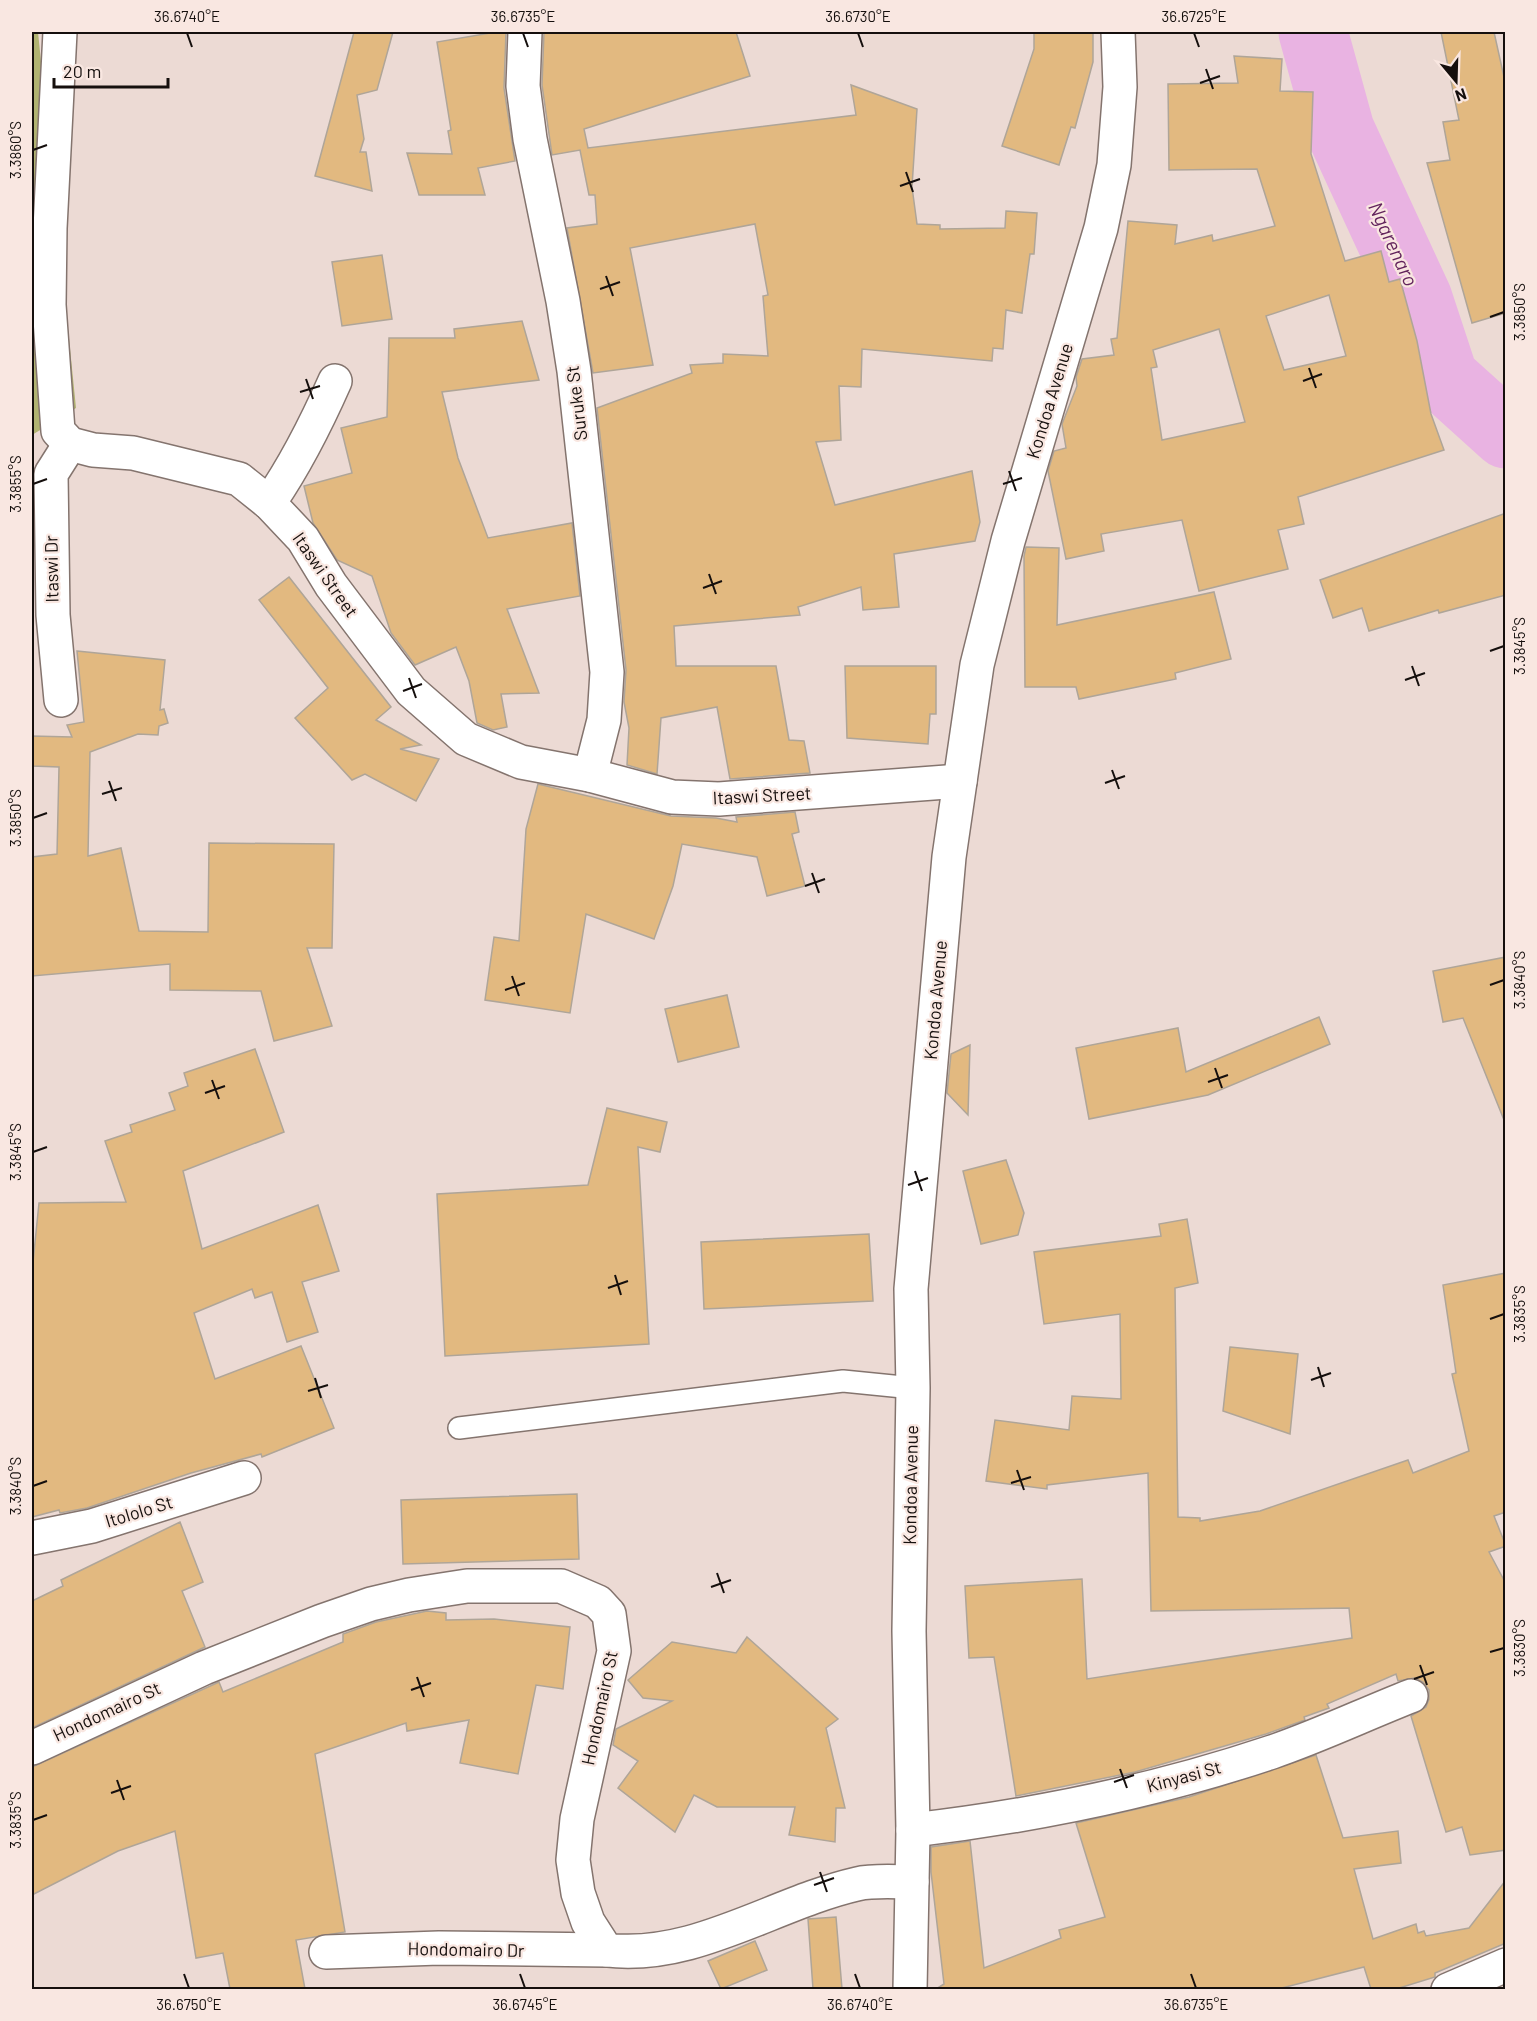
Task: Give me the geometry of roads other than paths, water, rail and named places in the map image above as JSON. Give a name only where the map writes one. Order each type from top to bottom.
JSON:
[{"type":"street","points":[[60,32],[50,205],[49,305],[58,431],[70,444]]},
{"type":"street","name":"Suruke St","points":[[525,32],[523,87],[530,139],[563,301],[574,371],[606,672],[604,720],[590,775]]},
{"type":"street","name":"Kondoa Avenue","points":[[910,1989],[913,1830],[909,1631],[913,1388],[911,1289],[950,857],[977,665],[1008,541],[1101,228],[1114,165],[1120,87],[1118,32]]},
{"type":"street","points":[[269,503],[287,477],[313,430],[335,381]]},
{"type":"street","name":"Itaswi Street","points":[[70,444],[93,450],[133,453],[193,470],[239,479],[269,503],[303,539],[331,585],[411,691],[466,739],[521,762],[590,775],[672,797],[719,799],[960,781]]},
{"type":"street","name":"Itaswi Dr","points":[[61,700],[53,615],[51,474],[70,444]]},
{"type":"street","name":"Itololo St","points":[[32,1538],[103,1523],[244,1478]]},
{"type":"street","name":"Hondomairo St","points":[[32,1748],[204,1668],[371,1604],[467,1586],[561,1586],[598,1602],[609,1614],[612,1629],[614,1651],[577,1819],[573,1860],[578,1893],[588,1922],[606,1950]]},
{"type":"street","name":"Kinyasi St","points":[[913,1830],[1045,1812],[1200,1773],[1273,1751],[1411,1696]]},
{"type":"street","points":[[606,1950],[629,1953],[666,1950],[859,1883],[912,1882]]},
{"type":"street","name":"Hondomairo Dr","points":[[326,1952],[439,1948],[606,1950]]},
{"type":"street","points":[[1448,1989],[1506,1965]]},
{"type":"lane","points":[[459,1428],[843,1381],[913,1388]]},
{"type":"waterway","name":"Ngarenaro","points":[[1313,32],[1340,130],[1418,299],[1444,378],[1506,434]]}]
